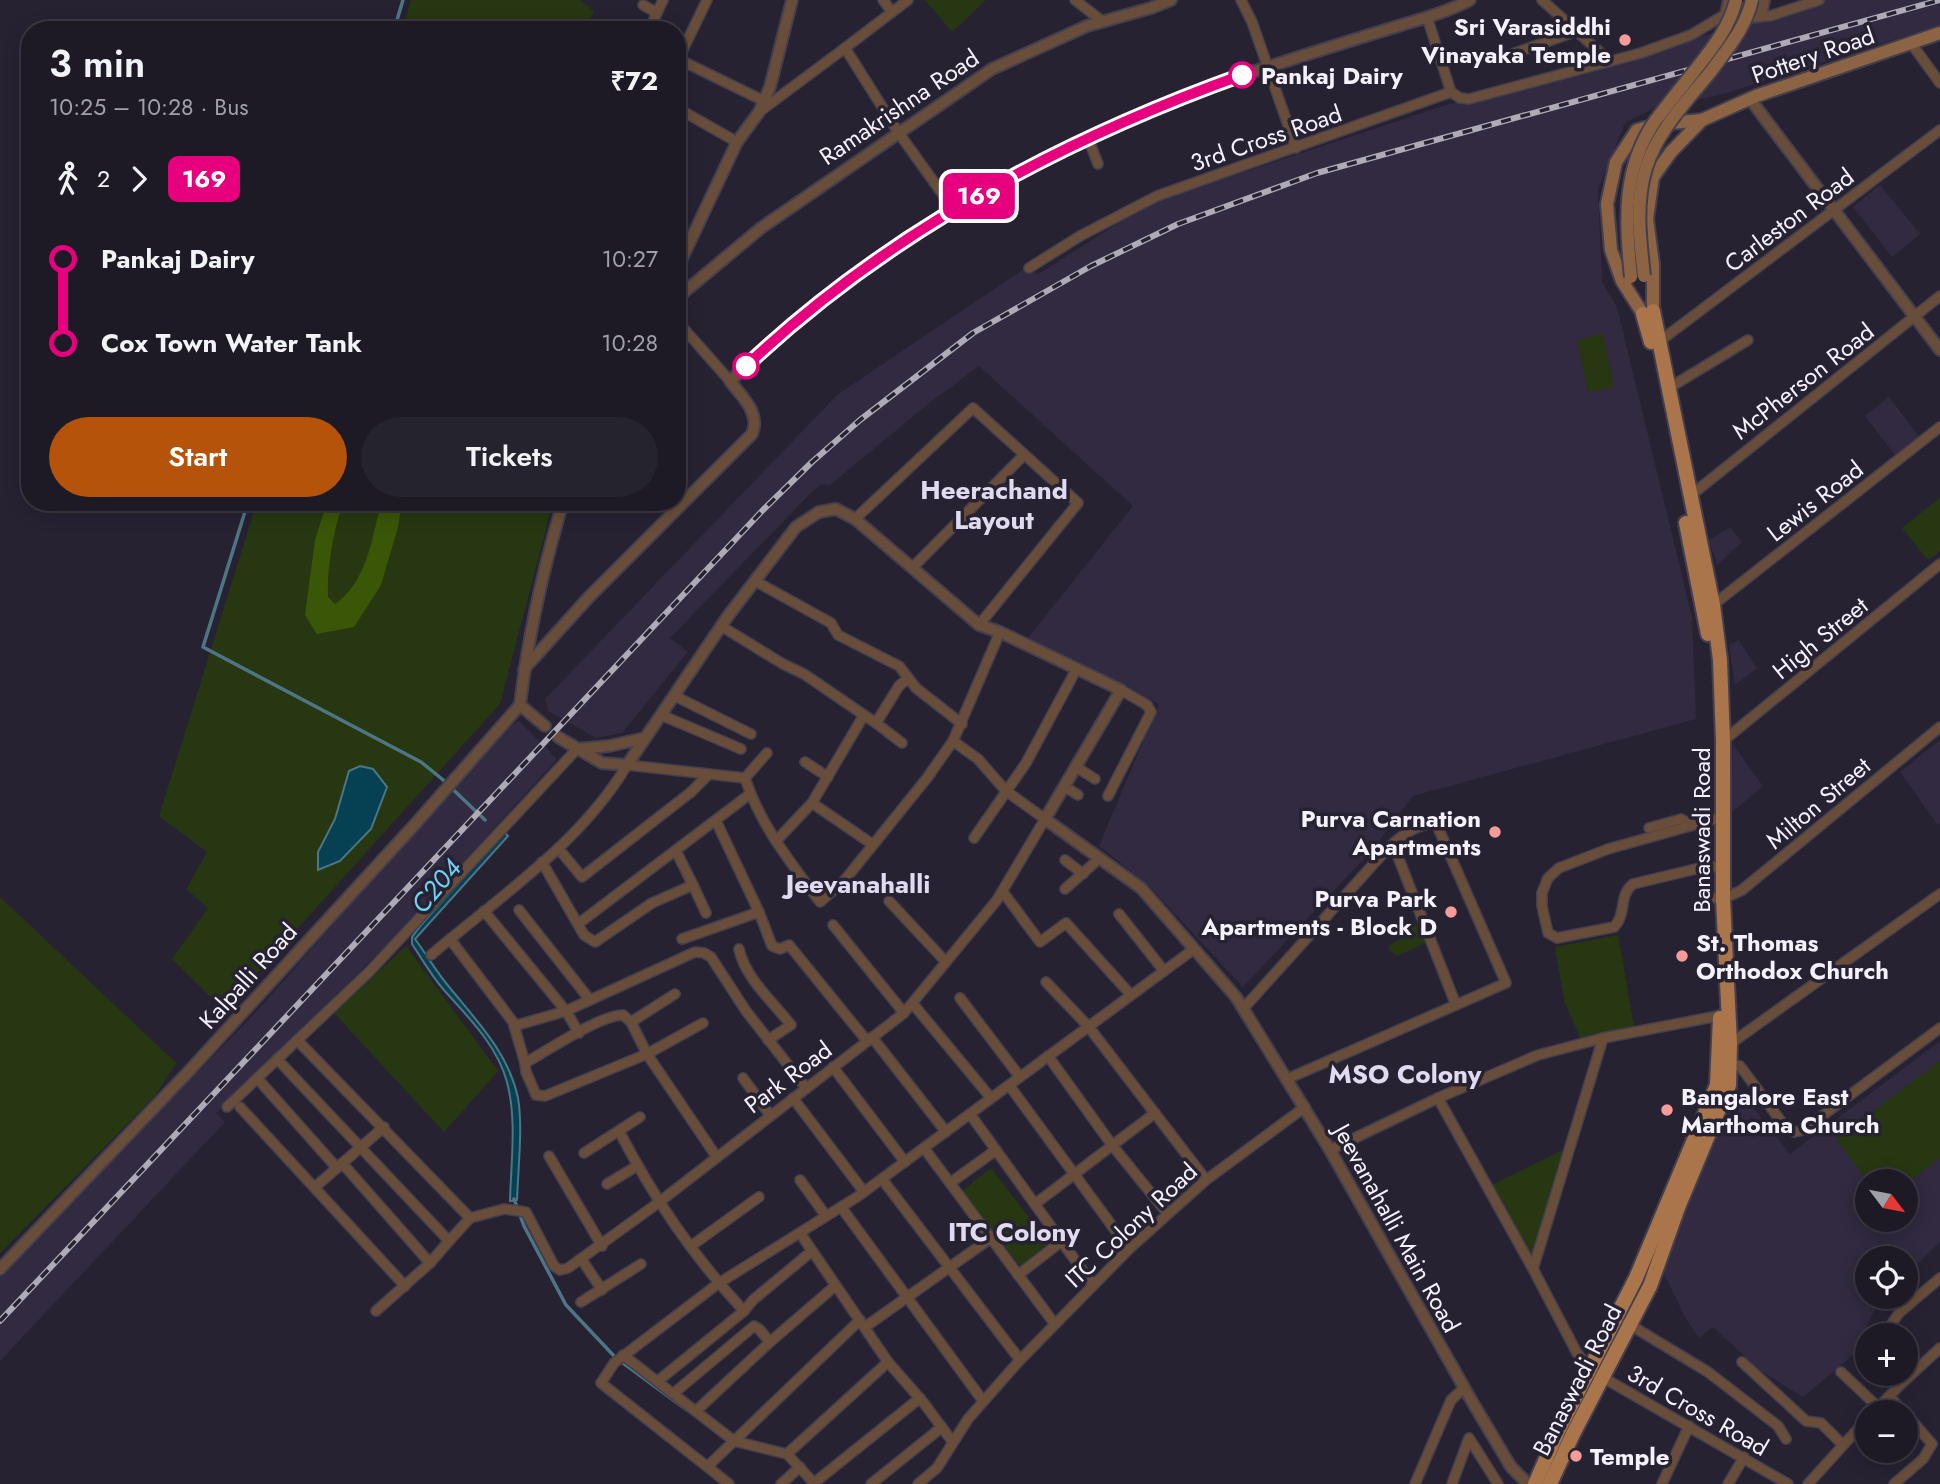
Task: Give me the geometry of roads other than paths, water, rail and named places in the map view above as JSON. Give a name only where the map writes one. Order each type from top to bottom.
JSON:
[{"type":"main road","points":[[1648,312],[1626,230],[1627,197],[1634,163],[1654,123],[1722,35],[1736,0]]},
{"type":"main road","points":[[1638,276],[1640,198],[1646,167],[1665,130],[1733,42],[1749,13],[1752,0]]},
{"type":"main road","name":"Pottery Road","points":[[1648,312],[1622,281],[1611,250],[1607,204],[1616,162],[1637,130],[1660,124],[1702,120],[1751,99],[1940,33]]},
{"type":"main road","name":"Pottery Road","points":[[1648,312],[1653,264],[1647,219],[1653,177],[1671,152],[1702,120]]},
{"type":"main road","name":"Banaswadi Road","points":[[1550,1484],[1596,1374],[1616,1317],[1636,1278],[1724,1063],[1719,898],[1723,741],[1720,660],[1713,605],[1660,341],[1648,312]]},
{"type":"main road","name":"Banaswadi Road","points":[[1648,312],[1651,342],[1707,625],[1712,682],[1715,867],[1719,898]]},
{"type":"main road","name":"Banaswadi Road","points":[[1535,1484],[1559,1429],[1629,1325],[1650,1286],[1679,1205],[1729,1086],[1724,1063]]},
{"type":"street","points":[[653,21],[663,0]]},
{"type":"street","points":[[686,43],[707,0]]},
{"type":"street","points":[[686,250],[737,142],[762,106],[778,65],[792,0]]},
{"type":"street","points":[[883,0],[892,12]]},
{"type":"street","points":[[762,106],[908,0]]},
{"type":"street","points":[[1075,0],[1102,21]]},
{"type":"street","name":"Ramakrishna Road","points":[[686,290],[761,228],[992,69],[1102,21],[1171,0]]},
{"type":"street","points":[[1241,0],[1252,22],[1296,148]]},
{"type":"street","points":[[730,381],[826,296],[860,270],[954,210],[1088,138],[1165,104],[1266,67],[1427,17],[1470,0]]},
{"type":"street","points":[[1542,0],[1602,54]]},
{"type":"street","points":[[1726,14],[1728,0]]},
{"type":"street","points":[[1761,16],[1764,0]]},
{"type":"street","points":[[1726,14],[1738,19],[1770,16],[1819,0]]},
{"type":"street","points":[[643,5],[657,13]]},
{"type":"street","points":[[1427,17],[1451,92],[1460,98],[1469,99],[1641,53],[1691,35],[1726,14]]},
{"type":"street","points":[[1512,54],[1577,31]]},
{"type":"street","points":[[1911,43],[1940,83]]},
{"type":"street","points":[[845,48],[898,132],[954,210]]},
{"type":"street","points":[[686,64],[762,106]]},
{"type":"street","name":"3rd Cross Road","points":[[1029,268],[1080,236],[1157,196],[1451,92]]},
{"type":"street","points":[[1751,99],[1940,350]]},
{"type":"street","points":[[686,113],[737,142]]},
{"type":"street","name":"Carleston Road","points":[[1660,341],[1940,130]]},
{"type":"street","points":[[1088,138],[1098,164]]},
{"type":"street","name":"McPherson Road","points":[[1690,495],[1940,296]]},
{"type":"street","points":[[686,331],[730,381],[754,414],[755,425],[752,434],[686,500]]},
{"type":"street","points":[[1669,388],[1748,340]]},
{"type":"street","points":[[855,519],[973,408],[1078,503],[979,625]]},
{"type":"street","name":"Lewis Road","points":[[1713,605],[1940,427]]},
{"type":"street","points":[[912,568],[1024,455]]},
{"type":"street","points":[[431,955],[558,848],[604,798],[721,626],[796,527],[818,512],[836,509],[855,519],[979,625],[1077,668],[1147,705],[1151,712],[1108,796]]},
{"type":"street","points":[[545,726],[520,705],[524,668],[542,575],[560,511]]},
{"type":"street","points":[[524,668],[589,597],[675,511]]},
{"type":"street","name":"High Street","points":[[1723,741],[1940,564]]},
{"type":"street","points":[[755,581],[831,623],[838,635],[899,666],[907,679],[962,724]]},
{"type":"street","points":[[721,626],[804,674],[902,743]]},
{"type":"street","points":[[745,778],[750,794],[776,841],[820,902],[844,881],[927,778],[953,741],[1000,632]]},
{"type":"street","points":[[974,838],[1026,763],[1077,668]]},
{"type":"street","points":[[876,723],[899,686],[907,679]]},
{"type":"street","points":[[953,741],[978,759],[1006,791],[1045,819],[1121,690]]},
{"type":"street","points":[[675,696],[751,734]]},
{"type":"street","name":"Kalpalli Road","points":[[0,1269],[190,1070],[520,705]]},
{"type":"street","points":[[776,841],[812,803],[864,715]]},
{"type":"street","points":[[661,716],[741,750]]},
{"type":"street","name":"Milton Street","points":[[1719,898],[1742,890],[1940,727]]},
{"type":"street","points":[[558,737],[602,763],[745,778]]},
{"type":"street","points":[[227,1107],[370,971],[577,749],[609,746],[645,737]]},
{"type":"street","points":[[745,778],[767,753]]},
{"type":"street","points":[[805,762],[828,777]]},
{"type":"street","points":[[1076,766],[1095,779]]},
{"type":"street","points":[[558,848],[582,877],[691,792],[709,774]]},
{"type":"street","points":[[1064,786],[1078,795]]},
{"type":"street","points":[[578,924],[750,794]]},
{"type":"street","points":[[812,803],[872,844]]},
{"type":"street","name":"Jeevanahalli Main Road","points":[[1045,819],[1141,888],[1236,997],[1305,1107],[1464,1388],[1511,1466],[1528,1484]]},
{"type":"street","name":"Park Road","points":[[582,1260],[904,1013],[1003,892],[1045,819]]},
{"type":"street","points":[[1649,828],[1681,819],[1690,824]]},
{"type":"street","points":[[1715,819],[1608,849],[1559,868],[1548,878],[1542,893],[1548,933],[1557,938],[1614,927],[1620,917],[1626,890],[1633,884],[1704,866],[1715,867]]},
{"type":"street","points":[[716,821],[772,946],[780,949],[789,944],[946,1132]]},
{"type":"street","points":[[1243,1009],[1401,836],[1425,824],[1436,823],[1506,983],[1287,1079]]},
{"type":"street","points":[[1393,844],[1456,1005]]},
{"type":"street","points":[[676,851],[706,913]]},
{"type":"street","points":[[1065,889],[1100,858]]},
{"type":"street","points":[[1065,860],[1083,874]]},
{"type":"street","points":[[542,862],[584,935],[595,942],[652,903],[693,885]]},
{"type":"street","points":[[1003,892],[1040,942],[1066,923],[1131,995]]},
{"type":"street","points":[[1725,1044],[1940,894]]},
{"type":"street","points":[[889,901],[944,961]]},
{"type":"street","points":[[519,910],[590,1000]]},
{"type":"street","points":[[484,911],[566,1012],[579,1033]]},
{"type":"street","points":[[682,939],[759,912]]},
{"type":"street","points":[[1119,914],[1164,971]]},
{"type":"street","points":[[833,925],[904,1013]]},
{"type":"street","points":[[699,933],[704,953]]},
{"type":"street","points":[[450,939],[514,1026],[532,1091],[536,1095],[545,1096],[647,1054],[703,1023]]},
{"type":"street","points":[[738,949],[749,973],[790,1025],[768,1040]]},
{"type":"street","points":[[729,1484],[601,1383],[614,1363],[719,1283],[864,1192],[1194,949]]},
{"type":"street","points":[[514,1026],[566,1012],[695,952],[704,953],[716,963],[746,1011],[806,1088]]},
{"type":"street","points":[[1046,982],[1088,1027],[1206,1180]]},
{"type":"street","points":[[631,1022],[675,994]]},
{"type":"street","points":[[960,998],[1020,1077]]},
{"type":"street","points":[[913,1004],[991,1098]]},
{"type":"street","points":[[525,1063],[615,1015],[622,1015],[631,1022],[647,1054],[716,1156]]},
{"type":"street","points":[[1330,1150],[1438,1098],[1538,1055],[1603,1038],[1724,1015]]},
{"type":"street","points":[[1724,1063],[1740,1066],[1786,1128],[1795,1132],[1803,1130],[1940,1028]]},
{"type":"street","points":[[1533,1269],[1603,1038]]},
{"type":"street","points":[[297,1040],[470,1218]]},
{"type":"street","points":[[1048,1056],[1112,1145],[1167,1213]]},
{"type":"street","points":[[277,1059],[449,1241]]},
{"type":"street","points":[[833,1067],[905,1162]]},
{"type":"street","points":[[257,1078],[430,1263]]},
{"type":"street","points":[[743,1078],[770,1115]]},
{"type":"street","points":[[1009,1085],[1129,1249]]},
{"type":"street","points":[[793,1097],[864,1192]]},
{"type":"street","points":[[1438,1098],[1577,1353],[1596,1374]]},
{"type":"street","points":[[240,1107],[405,1286]]},
{"type":"street","name":"ITC Colony Road","points":[[918,1484],[937,1468],[952,1441],[983,1401],[1054,1323],[1129,1249],[1206,1180],[1305,1107]]},
{"type":"street","points":[[1035,1203],[1155,1113]]},
{"type":"street","points":[[970,1114],[1093,1285]]},
{"type":"street","points":[[584,1153],[640,1117]]},
{"type":"street","points":[[315,1187],[384,1127]]},
{"type":"street","points":[[618,1130],[658,1203],[719,1283],[744,1311]]},
{"type":"street","points":[[924,1148],[1054,1323]]},
{"type":"street","points":[[950,1183],[996,1150]]},
{"type":"street","points":[[549,1156],[601,1246]]},
{"type":"street","points":[[607,1184],[637,1166]]},
{"type":"street","points":[[882,1179],[1020,1360]]},
{"type":"street","points":[[800,1180],[826,1216]]},
{"type":"street","points":[[691,1247],[760,1197]]},
{"type":"street","points":[[841,1207],[983,1401]]},
{"type":"street","points":[[376,1311],[430,1263],[470,1218],[504,1209],[522,1210],[529,1214],[551,1262],[557,1269],[565,1269],[582,1260],[602,1290]]},
{"type":"street","points":[[800,1233],[888,1362],[920,1398],[952,1441]]},
{"type":"street","points":[[708,1466],[863,1324],[907,1297],[990,1238]]},
{"type":"street","points":[[1018,1275],[1062,1241]]},
{"type":"street","points":[[658,1381],[812,1251]]},
{"type":"street","points":[[581,1302],[641,1264]]},
{"type":"street","points":[[1892,1323],[1899,1312],[1940,1278]]},
{"type":"street","points":[[697,1410],[835,1286]]},
{"type":"street","points":[[1616,1317],[1708,1372],[1778,1426],[1786,1439]]},
{"type":"street","points":[[674,1393],[754,1326],[770,1342]]},
{"type":"street","points":[[1885,1400],[1940,1349]]},
{"type":"street","points":[[623,1355],[734,1441],[787,1454],[815,1484],[920,1398]]},
{"type":"street","points":[[787,1454],[888,1362]]},
{"type":"street","points":[[1742,1362],[1807,1420],[1821,1423],[1843,1446]]},
{"type":"street","points":[[1840,1372],[1867,1400]]},
{"type":"street","name":"3rd Cross Road","points":[[1596,1374],[1787,1484]]},
{"type":"street","points":[[1415,1484],[1451,1400],[1464,1388]]},
{"type":"street","points":[[1889,1396],[1893,1400]]},
{"type":"street","points":[[1662,1484],[1689,1426]]},
{"type":"street","points":[[871,1484],[942,1427]]},
{"type":"street","points":[[1894,1484],[1923,1459],[1932,1444],[1918,1428]]},
{"type":"street","points":[[1808,1484],[1855,1432]]},
{"type":"street","points":[[1452,1484],[1469,1438],[1498,1484]]},
{"type":"street","points":[[1728,1484],[1744,1457]]},
{"type":"street","points":[[781,1484],[800,1467]]},
{"type":"water","points":[[360,766],[373,769],[387,787],[371,829],[340,861],[318,870],[318,852],[335,819],[349,771]]},
{"type":"water","points":[[504,832],[508,836],[415,939],[445,982],[491,1039],[514,1082],[519,1109],[520,1148],[517,1200],[510,1201],[513,1141],[507,1082],[496,1056],[481,1032],[439,984],[412,944],[412,937],[421,925]]},
{"type":"waterway","name":"C204","points":[[397,21],[403,0]]},
{"type":"waterway","name":"C204","points":[[245,511],[203,647],[421,762],[485,820]]},
{"type":"waterway","name":"C204","points":[[514,1199],[524,1226],[566,1305],[615,1357],[687,1410]]},
{"type":"railway","points":[[0,1321],[763,510],[860,420],[973,333],[1091,266],[1178,224],[1317,173],[1940,0]]},
{"type":"place","name":"Sri Varasiddhi Vinayaka Temple","points":[[1625,40]]},
{"type":"place","name":"Pankaj Dairy","points":[[1242,75]]},
{"type":"place","name":"Purva Carnation Apartments","points":[[1495,832]]},
{"type":"place","name":"Purva Park Apartments - Block D","points":[[1451,912]]},
{"type":"place","name":"St. Thomas Orthodox Church","points":[[1682,956]]},
{"type":"place","name":"Bangalore East Marthoma Church","points":[[1667,1110]]},
{"type":"place","name":"Temple","points":[[1576,1456]]},
{"type":"district","name":"Heerachand Layout","points":[[994,505]]},
{"type":"district","name":"Jeevanahalli","points":[[858,884]]},
{"type":"district","name":"MSO Colony","points":[[1405,1074]]},
{"type":"district","name":"ITC Colony","points":[[1014,1232]]}]
